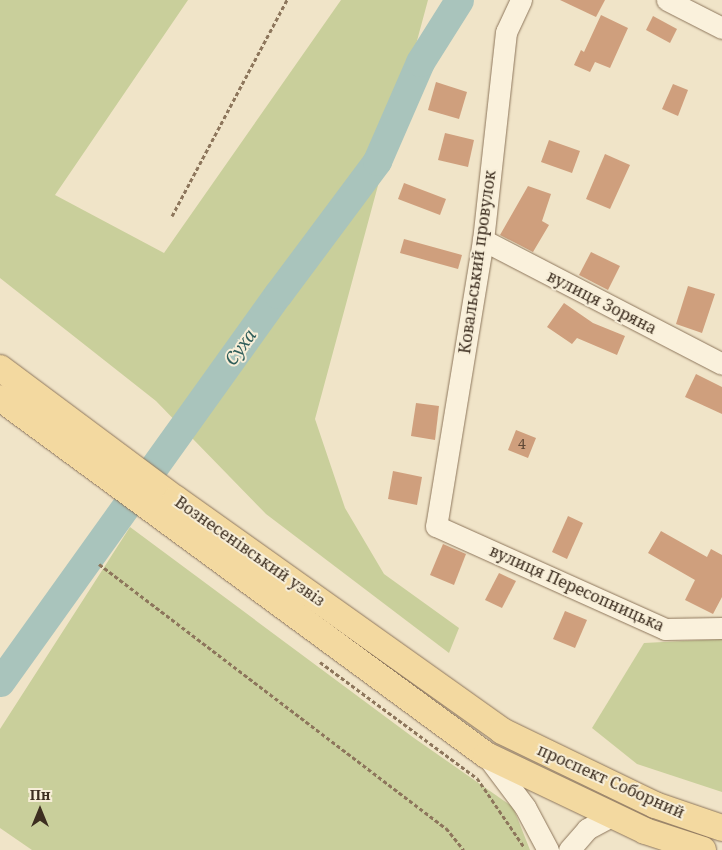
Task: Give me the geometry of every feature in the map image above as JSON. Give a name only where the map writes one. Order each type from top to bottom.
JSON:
[{"type":"main road","name":"Вознесенівський узвіз","points":[[0,368],[109,464]]},
{"type":"main road","name":"Вознесенівський узвіз","points":[[0,398],[109,464],[169,508],[502,731]]},
{"type":"main road","name":"Вознесенівський узвіз","points":[[169,508],[481,767]]},
{"type":"main road","name":"проспект Соборний","points":[[502,731],[655,805],[722,828]]},
{"type":"main road","name":"проспект Соборний","points":[[481,767],[611,816],[645,831],[703,850]]},
{"type":"street","name":"Ковальський провулок","points":[[436,526],[483,240],[506,32],[521,0]]},
{"type":"street","points":[[668,0],[722,28]]},
{"type":"street","name":"вулиця Зоряна","points":[[483,240],[722,364]]},
{"type":"street","name":"вулиця Пересопницька","points":[[436,526],[665,629],[722,628]]},
{"type":"street","points":[[481,767],[525,807],[548,850]]},
{"type":"street","points":[[569,850],[586,830],[611,816]]},
{"type":"path","points":[[172,216],[287,0]]},
{"type":"path","points":[[99,564],[446,828],[464,850]]},
{"type":"path","points":[[481,767],[526,850]]},
{"type":"green space","points":[[0,0],[188,0],[55,195],[164,253],[341,0],[428,0],[315,419],[345,508],[384,574],[459,628],[449,653],[266,514],[156,401],[0,278]]},
{"type":"green space","points":[[130,527],[414,738],[513,807],[530,850],[32,850],[0,828],[0,729]]},
{"type":"green space","points":[[722,639],[722,792],[637,764],[592,728],[644,643]]},
{"type":"building","points":[[560,0],[605,0],[596,17]]},
{"type":"building","points":[[601,15],[628,28],[610,68],[595,62],[590,72],[574,65],[581,50],[584,52]]},
{"type":"building","points":[[653,16],[677,29],[670,43],[646,30]]},
{"type":"building","points":[[436,82],[467,92],[459,119],[428,110]]},
{"type":"building","points":[[673,84],[688,90],[678,116],[662,109]]},
{"type":"building","points":[[445,133],[474,140],[468,167],[438,160]]},
{"type":"building","points":[[549,140],[580,151],[572,173],[541,162]]},
{"type":"building","points":[[605,154],[630,165],[610,209],[586,199]]},
{"type":"building","points":[[404,183],[446,199],[440,215],[398,199]]},
{"type":"building","points":[[528,186],[551,194],[542,221],[549,225],[533,252],[500,235]]},
{"type":"building","points":[[404,239],[462,255],[458,269],[400,253]]},
{"type":"building","points":[[591,252],[620,266],[608,290],[579,275]]},
{"type":"building","points":[[688,286],[715,294],[702,333],[676,324]]},
{"type":"building","points":[[564,303],[593,323],[625,336],[617,355],[577,338],[572,344],[547,327]]},
{"type":"building","points":[[696,374],[722,387],[722,414],[685,397]]},
{"type":"building","points":[[416,403],[439,406],[435,440],[411,436]]},
{"type":"building","points":[[516,430],[536,438],[528,458],[508,450]]},
{"type":"building","points":[[393,471],[422,477],[417,505],[388,499]]},
{"type":"building","points":[[568,516],[583,523],[567,559],[552,552]]},
{"type":"building","points":[[661,531],[707,557],[711,549],[722,555],[722,597],[713,614],[685,600],[695,580],[648,553]]},
{"type":"building","points":[[443,544],[466,554],[454,585],[430,575]]},
{"type":"building","points":[[499,573],[516,581],[502,608],[485,600]]},
{"type":"building","points":[[565,611],[587,620],[575,648],[553,639]]},
{"type":"waterway","name":"Суха","points":[[0,682],[278,294],[377,161],[420,62],[459,0]]}]
